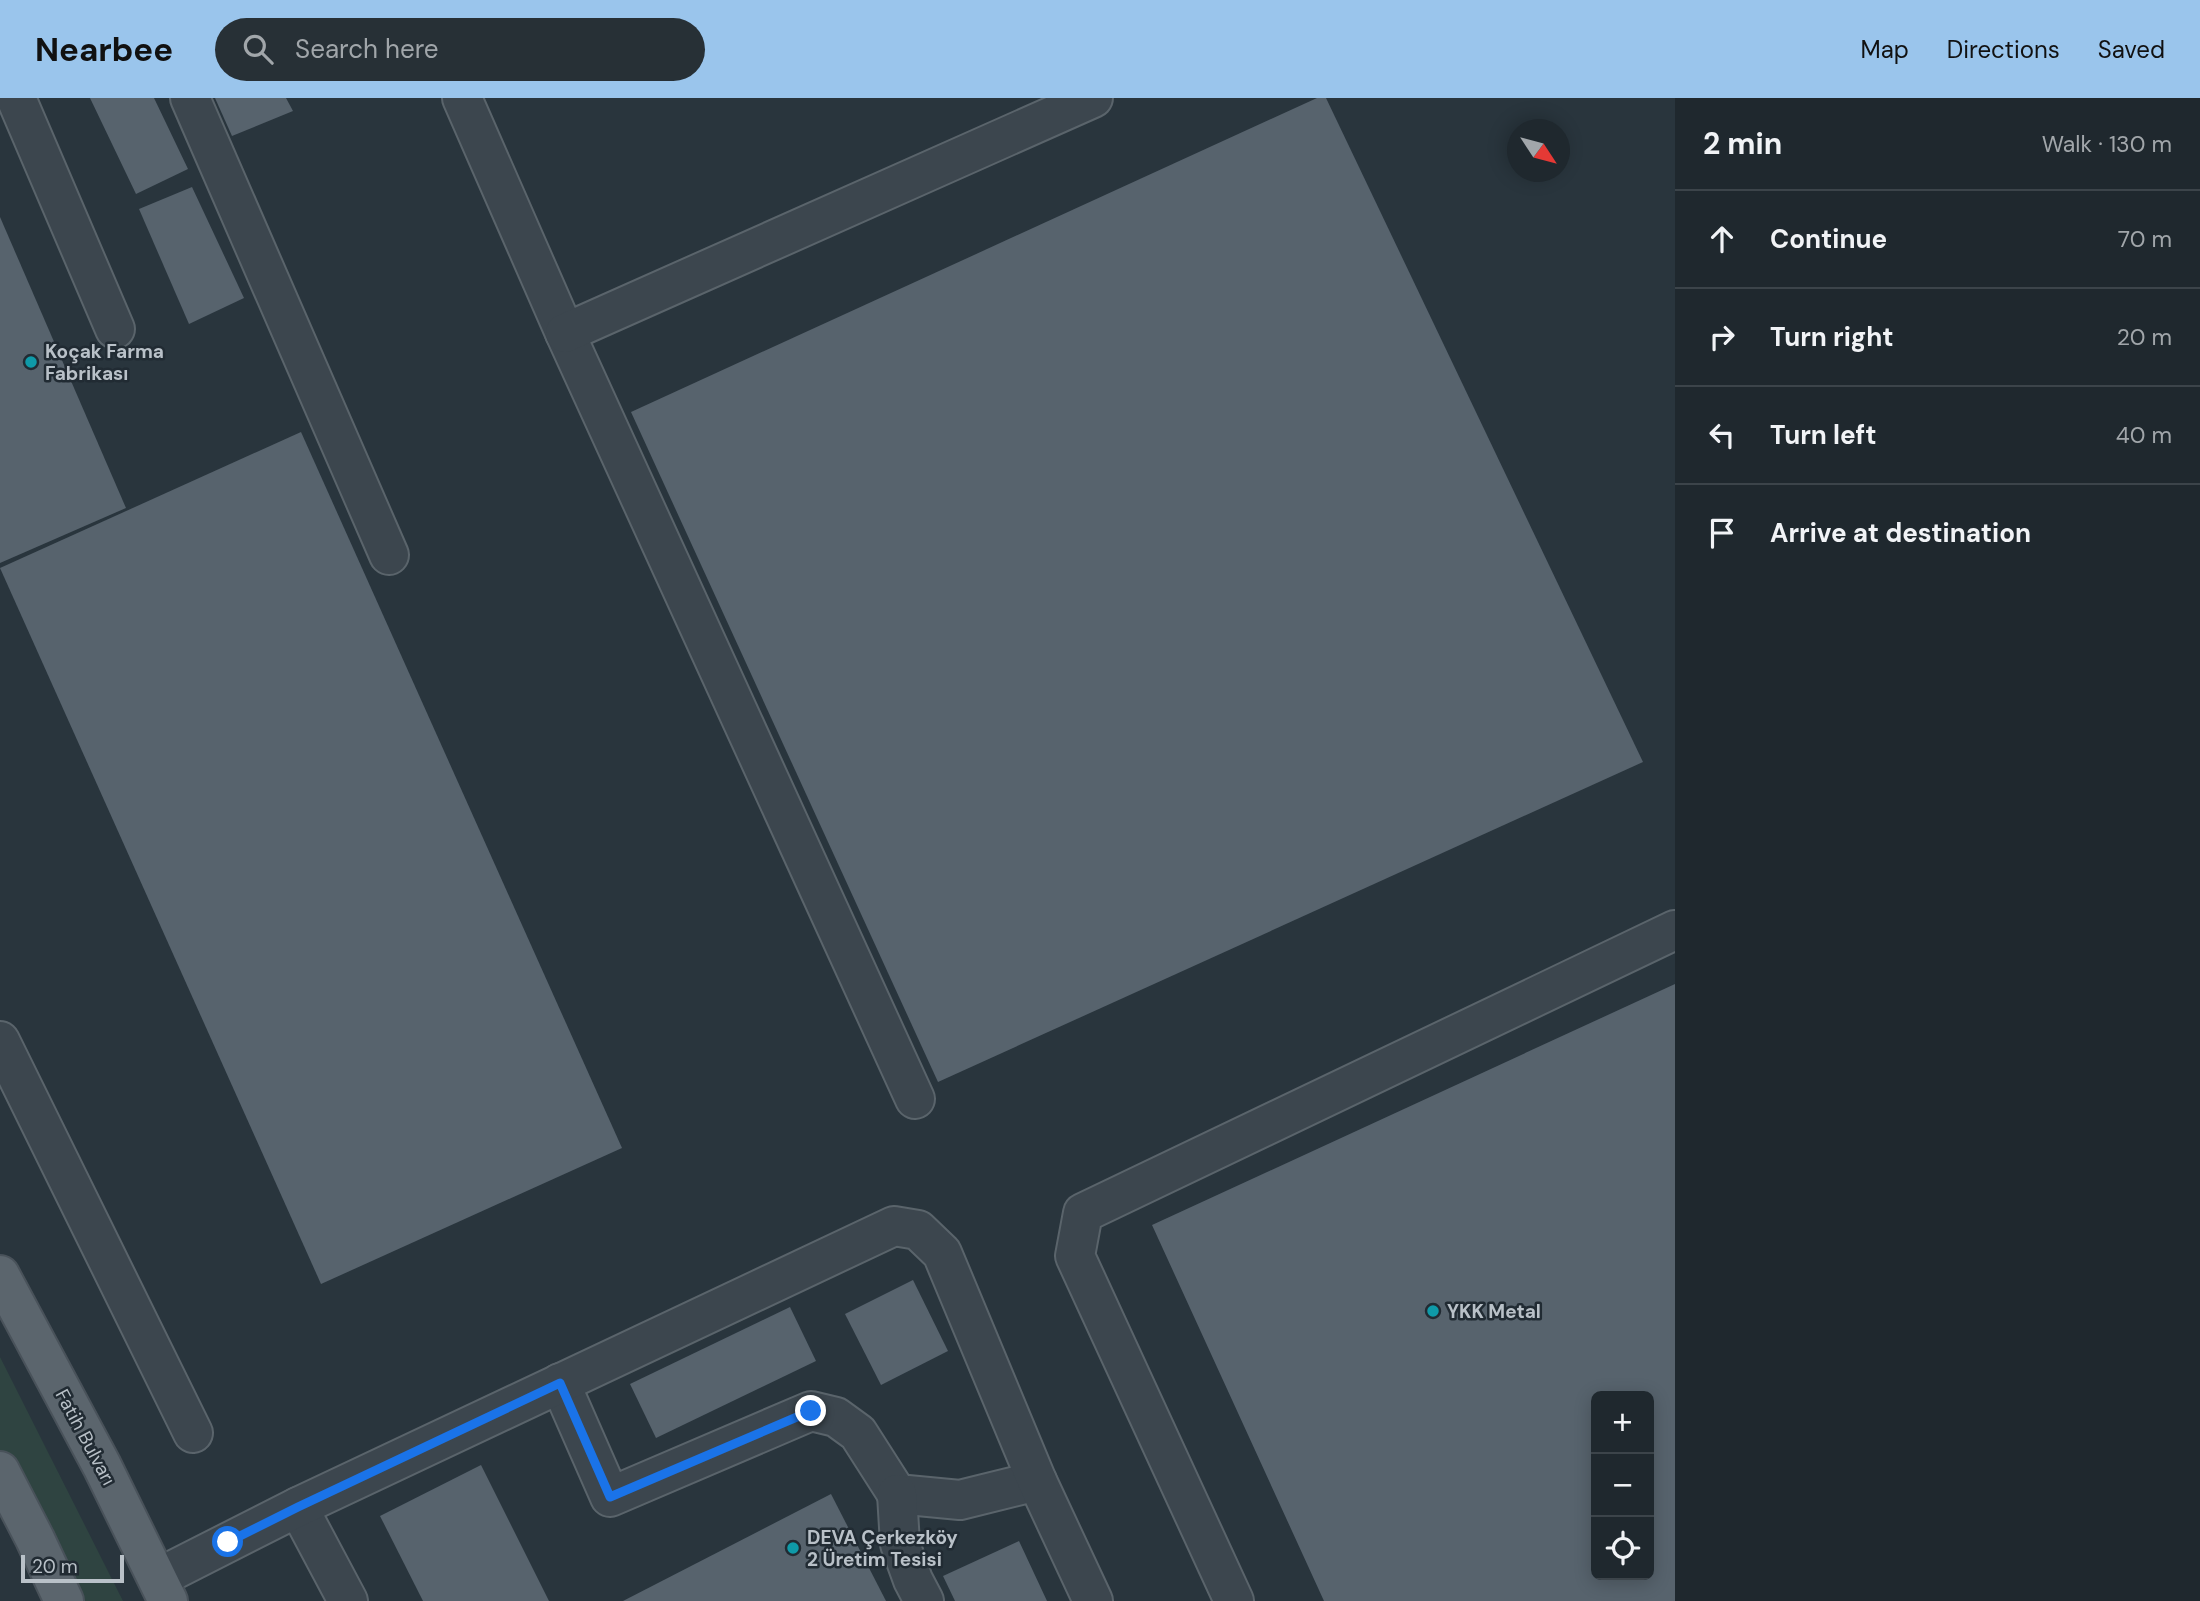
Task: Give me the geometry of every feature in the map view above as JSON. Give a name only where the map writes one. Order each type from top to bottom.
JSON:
[{"type":"main road","name":"Fatih Bulvarı","points":[[0,1275],[102,1466],[163,1590]]},
{"type":"main road","points":[[0,1471],[64,1601]]},
{"type":"lane","points":[[16,98],[115,329]]},
{"type":"lane","points":[[190,98],[389,555]]},
{"type":"lane","points":[[462,98],[565,333],[915,1099]]},
{"type":"lane","points":[[565,333],[1093,98]]},
{"type":"lane","points":[[1234,1601],[1074,1256],[1083,1213],[1675,930]]},
{"type":"lane","points":[[0,1041],[193,1433]]},
{"type":"lane","points":[[163,1590],[298,1507],[894,1226],[919,1230],[942,1254],[1037,1481],[1094,1601]]},
{"type":"lane","points":[[560,1383],[610,1497],[811,1411],[836,1417],[858,1433],[897,1494],[900,1544],[924,1601]]},
{"type":"lane","points":[[897,1494],[960,1500],[1037,1481]]},
{"type":"lane","points":[[298,1507],[348,1601]]},
{"type":"green space","points":[[0,1357],[123,1601],[79,1601],[0,1451]]},
{"type":"building","points":[[90,98],[154,98],[188,169],[136,194]]},
{"type":"building","points":[[215,98],[286,98],[293,111],[232,136]]},
{"type":"building","points":[[1317,98],[1326,98],[1643,762],[938,1082],[631,412]]},
{"type":"building","points":[[192,187],[244,298],[189,324],[139,209]]},
{"type":"building","name":"Koçak Farma Fabrikası","points":[[0,217],[126,508],[0,563]]},
{"type":"building","points":[[301,432],[622,1148],[321,1284],[0,568]]},
{"type":"building","name":"YKK Metal","points":[[1675,984],[1675,1601],[1324,1601],[1152,1225]]},
{"type":"building","points":[[913,1280],[948,1351],[881,1385],[845,1314]]},
{"type":"building","points":[[790,1307],[816,1361],[656,1438],[630,1384]]},
{"type":"building","points":[[481,1465],[549,1601],[423,1601],[380,1516]]},
{"type":"building","name":"DEVA Çerkezköy 2 Üretim Tesisi","points":[[831,1494],[886,1601],[623,1601]]},
{"type":"building","points":[[1019,1541],[1047,1601],[955,1601],[943,1576]]},
{"type":"place","name":"Koçak Farma Fabrikası","points":[[31,362]]},
{"type":"place","name":"YKK Metal","points":[[1433,1311]]},
{"type":"place","name":"DEVA Çerkezköy 2 Üretim Tesisi","points":[[793,1548]]},
{"type":"route","points":[[228,1542],[560,1383],[610,1497],[811,1411]]}]
